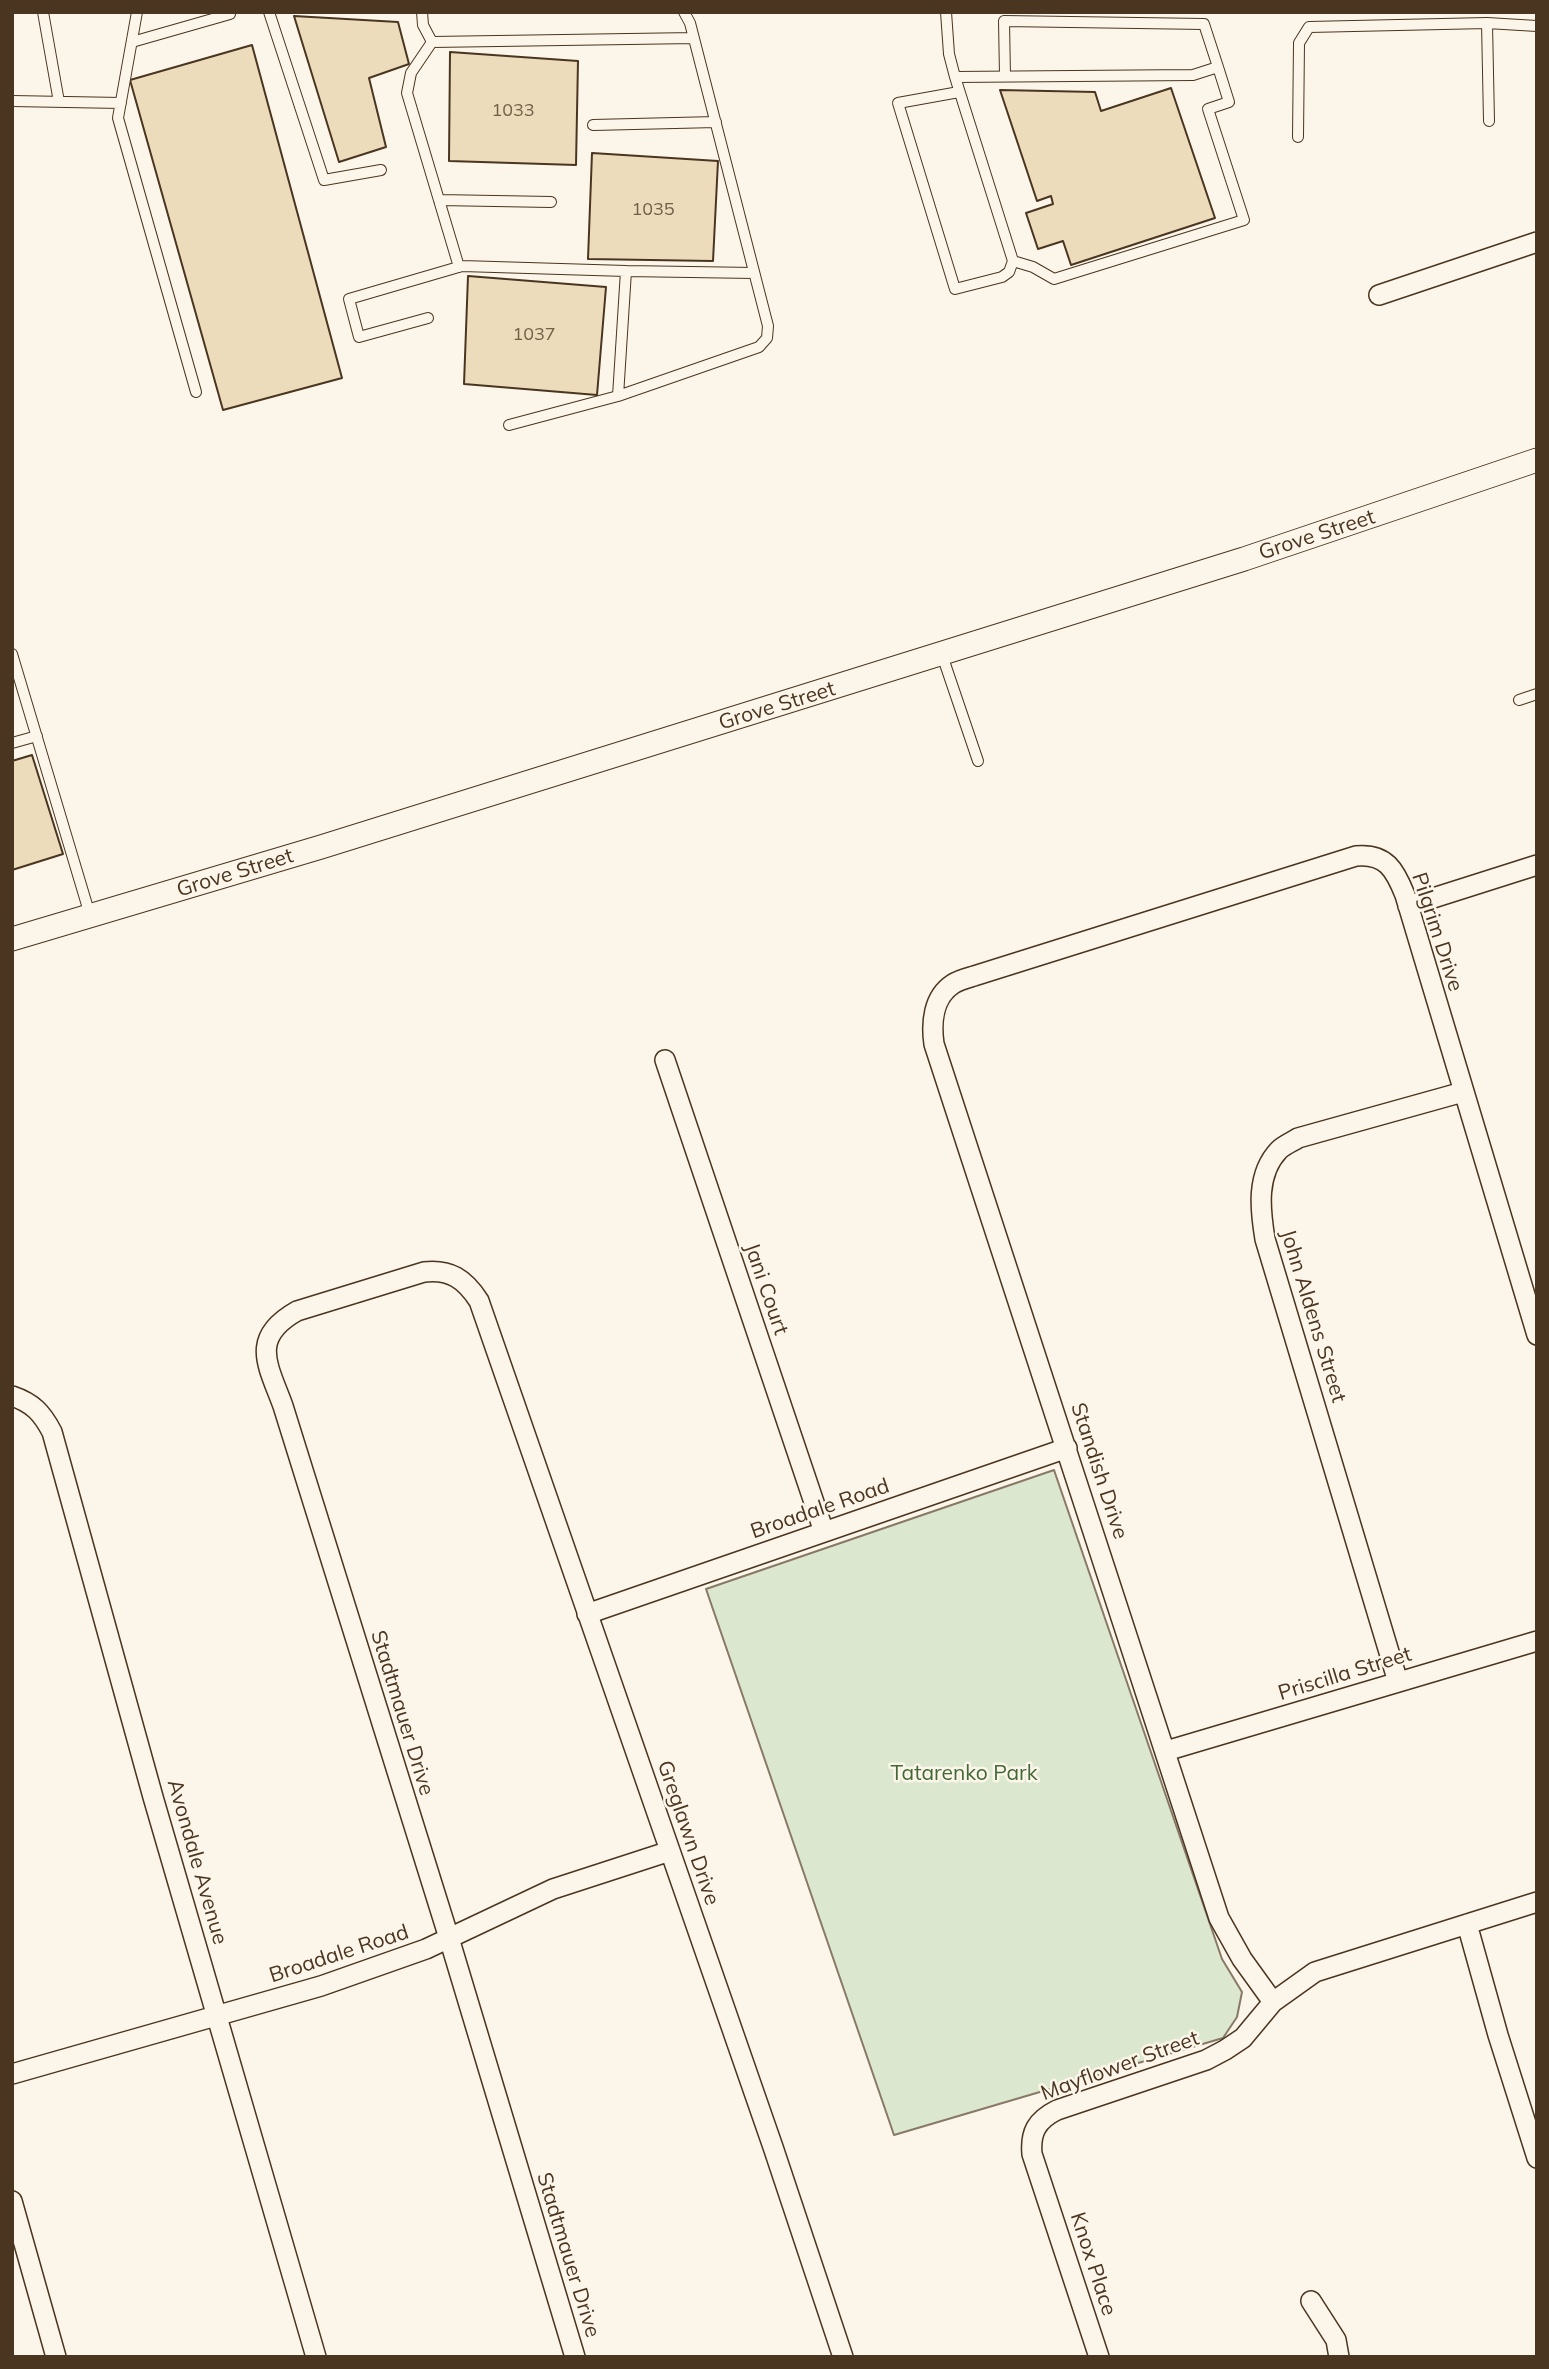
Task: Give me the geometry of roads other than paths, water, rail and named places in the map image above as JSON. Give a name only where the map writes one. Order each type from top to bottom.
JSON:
[{"type":"street","points":[[1379,295],[1537,242]]},
{"type":"street","name":"Grove Street","points":[[12,939],[347,839],[942,654],[1244,559],[1537,460]]},
{"type":"street","name":"Pilgrim Drive","points":[[989,971],[1356,856],[1367,855],[1388,865],[1395,872],[1408,906],[1537,1335]]},
{"type":"street","points":[[1408,906],[1537,865]]},
{"type":"street","name":"Standish Drive","points":[[989,971],[951,984],[940,999],[933,1018],[934,1044],[1219,1918],[1242,1959],[1273,2002]]},
{"type":"street","name":"Jani Court","points":[[665,1060],[824,1532]]},
{"type":"street","name":"John Aldens Street","points":[[1398,1682],[1265,1239],[1260,1210],[1262,1188],[1268,1168],[1280,1149],[1298,1138],[1463,1092]]},
{"type":"street","name":"Stadtmauer Drive","points":[[487,1325],[479,1301],[471,1288],[450,1273],[437,1270],[297,1311],[283,1318],[267,1343],[265,1358],[283,1406],[449,1938],[575,2357]]},
{"type":"street","name":"Greglawn Drive","points":[[487,1325],[843,2357]]},
{"type":"street","name":"Avondale Avenue","points":[[12,1396],[35,1407],[44,1416],[51,1432],[153,1797],[316,2357]]},
{"type":"street","name":"Broadale Road","points":[[587,1614],[1067,1448]]},
{"type":"street","name":"Priscilla Street","points":[[1166,1751],[1537,1641]]},
{"type":"street","name":"Broadale Road","points":[[12,2074],[321,1986],[426,1948],[553,1889],[670,1851]]},
{"type":"street","name":"Mayflower Street","points":[[1042,2186],[1032,2154],[1031,2140],[1043,2117],[1216,2055],[1242,2038],[1273,2002],[1315,1972],[1537,1902]]},
{"type":"street","points":[[1467,1924],[1498,2035],[1537,2158]]},
{"type":"street","name":"Knox Place","points":[[1042,2186],[1099,2357]]},
{"type":"street","points":[[12,2201],[56,2357]]},
{"type":"street","points":[[1311,2301],[1336,2340],[1339,2357]]},
{"type":"lane","points":[[43,12],[59,103]]},
{"type":"lane","points":[[137,12],[118,118],[196,392]]},
{"type":"lane","points":[[269,12],[324,180],[381,170]]},
{"type":"lane","points":[[422,12],[423,25],[432,42]]},
{"type":"lane","points":[[509,425],[618,396],[759,347],[767,338],[768,326],[694,38],[684,12]]},
{"type":"lane","points":[[946,12],[954,77],[959,92],[1013,261],[1009,272],[1002,277],[955,289],[898,103],[959,92]]},
{"type":"lane","points":[[132,42],[230,14]]},
{"type":"lane","points":[[1005,76],[1004,21],[1204,24],[1229,102],[1208,109],[1244,220],[1054,279],[1033,267],[1013,261]]},
{"type":"lane","points":[[1298,137],[1298,43],[1309,27],[1487,23],[1537,26]]},
{"type":"lane","points":[[1487,23],[1489,121]]},
{"type":"lane","points":[[432,42],[694,38]]},
{"type":"lane","points":[[432,42],[411,73],[407,93],[459,267]]},
{"type":"lane","points":[[954,77],[1193,75],[1218,67]]},
{"type":"lane","points":[[12,101],[121,103]]},
{"type":"lane","points":[[593,125],[716,122]]},
{"type":"lane","points":[[439,200],[551,202]]},
{"type":"lane","points":[[428,318],[359,337],[349,299],[459,267],[754,273]]},
{"type":"lane","points":[[618,396],[626,271]]},
{"type":"lane","points":[[12,654],[91,916]]},
{"type":"lane","points":[[942,654],[978,761]]},
{"type":"lane","points":[[1519,700],[1537,694]]},
{"type":"lane","points":[[12,743],[37,736]]},
{"type":"park label","name":"Tatarenko Park","points":[[964,1774]]}]
